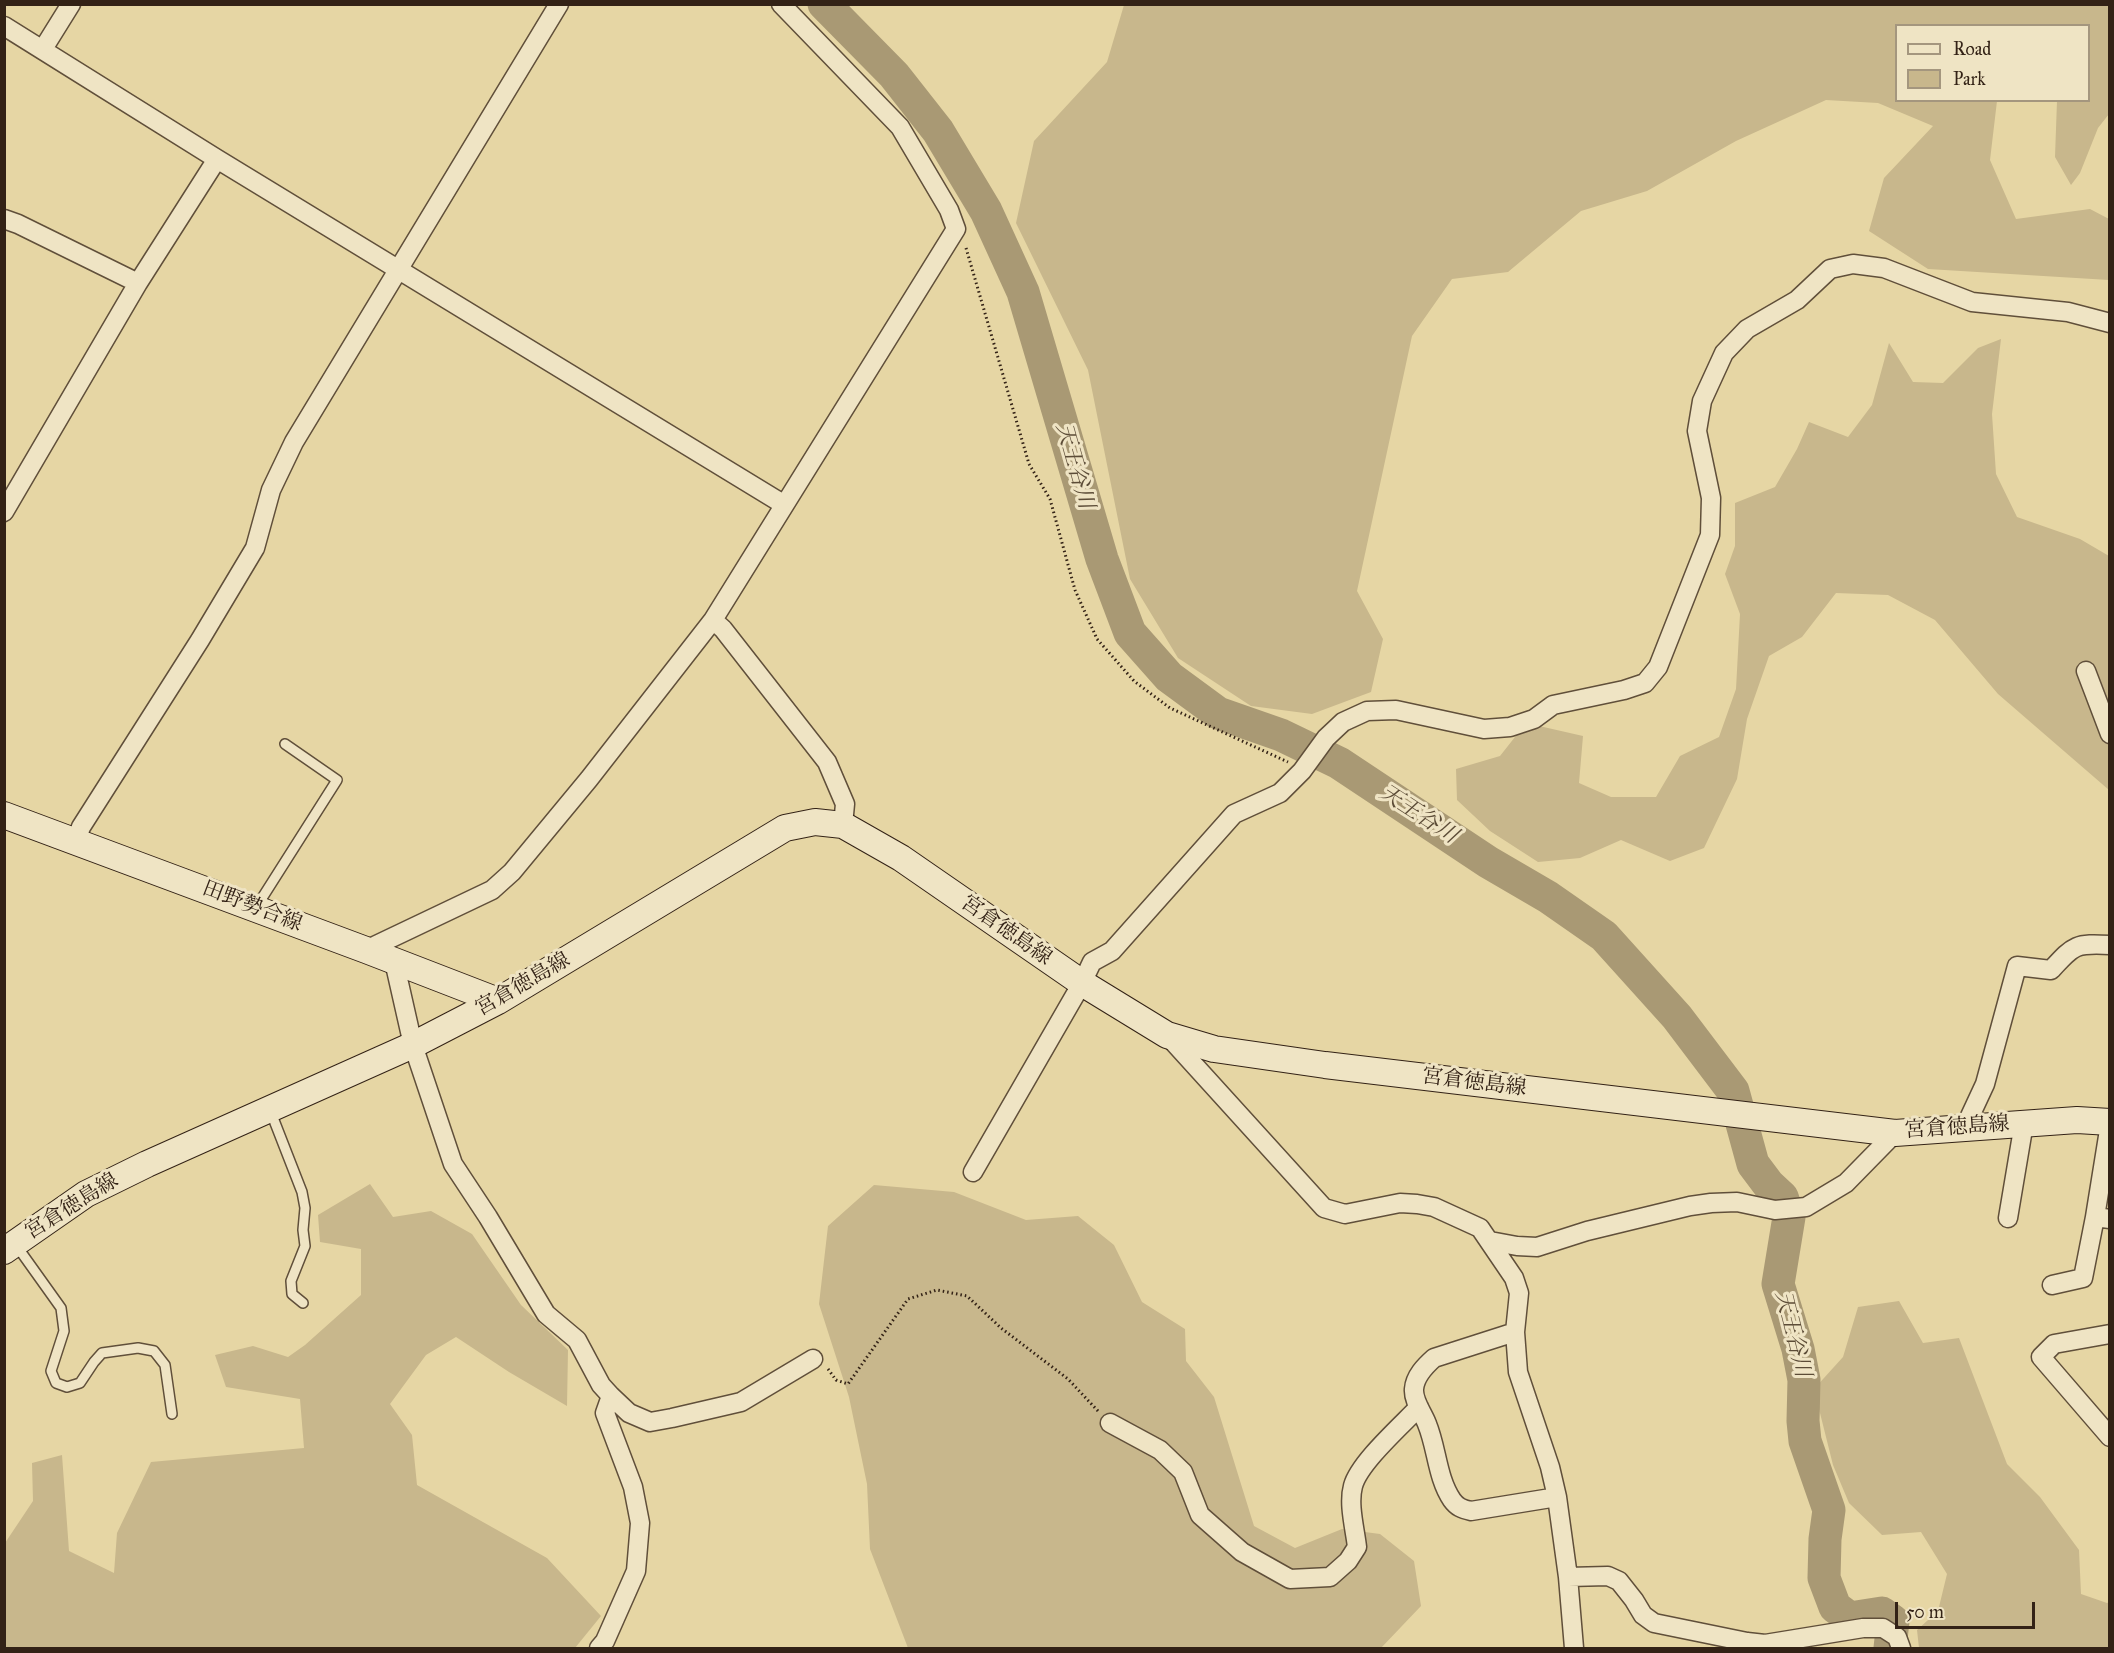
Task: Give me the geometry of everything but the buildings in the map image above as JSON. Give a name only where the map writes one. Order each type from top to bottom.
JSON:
[{"type":"main road","name":"田野勢合線","points":[[4,815],[76,840],[498,1001]]},
{"type":"main road","name":"宮倉徳島線","points":[[10,1247],[86,1194],[147,1164],[413,1045],[498,1001],[785,828],[815,822],[843,825],[901,858],[1082,983],[1167,1035],[1214,1048],[1325,1065],[1895,1133],[2077,1120],[2109,1123]]},
{"type":"street","points":[[43,49],[70,4]]},
{"type":"street","points":[[76,840],[81,827],[255,548],[271,490],[294,442],[560,4]]},
{"type":"street","points":[[366,950],[492,890],[512,872],[590,779],[713,620],[956,229],[949,210],[900,127],[781,4]]},
{"type":"street","points":[[4,26],[217,159],[783,504]]},
{"type":"street","points":[[4,512],[138,284],[217,159]]},
{"type":"street","points":[[4,219],[138,284]]},
{"type":"street","points":[[973,1172],[1092,963],[1112,951],[1234,814],[1280,793],[1306,767],[1323,743],[1343,722],[1367,711],[1396,710],[1484,729],[1510,727],[1534,719],[1553,705],[1624,690],[1645,683],[1658,667],[1710,536],[1711,498],[1697,430],[1702,401],[1724,353],[1748,329],[1797,300],[1830,269],[1853,264],[1884,268],[1972,302],[2068,312],[2109,323]]},
{"type":"street","points":[[713,620],[723,629],[827,762],[845,804],[843,825]]},
{"type":"street","points":[[2086,671],[2109,734]]},
{"type":"street","points":[[1965,1127],[1985,1084],[2017,966],[2051,970],[2069,950],[2085,943],[2109,945]]},
{"type":"street","points":[[394,961],[413,1045],[453,1164],[488,1216],[546,1314],[577,1340],[601,1385],[611,1396],[629,1413],[650,1422],[672,1418],[741,1402],[813,1359]]},
{"type":"street","points":[[1167,1035],[1324,1208],[1345,1214],[1400,1203],[1425,1206],[1480,1228],[1490,1241],[1514,1278],[1519,1293],[1515,1332],[1518,1372],[1550,1467],[1557,1497],[1568,1577],[1574,1648]]},
{"type":"street","points":[[2008,1218],[2024,1123]]},
{"type":"street","points":[[2052,1286],[2083,1278],[2102,1218],[2109,1123]]},
{"type":"street","points":[[1490,1241],[1537,1247],[1587,1231],[1711,1203],[1737,1202],[1783,1209],[1806,1207],[1846,1183],[1895,1133]]},
{"type":"street","points":[[1515,1332],[1434,1358],[1425,1367],[1414,1389],[1419,1407],[1428,1425],[1445,1488],[1459,1508],[1471,1511],[1557,1497]]},
{"type":"street","points":[[2109,1334],[2054,1344],[2041,1357],[2109,1437]]},
{"type":"street","points":[[599,1648],[636,1571],[640,1523],[633,1487],[605,1413],[611,1396]]},
{"type":"street","points":[[1110,1423],[1160,1450],[1183,1472],[1200,1515],[1242,1552],[1290,1579],[1330,1577],[1348,1561],[1357,1547],[1352,1487],[1359,1471],[1419,1407]]},
{"type":"street","points":[[1568,1577],[1608,1576],[1619,1581],[1643,1615],[1654,1623],[1765,1644],[1863,1628],[1883,1628],[1898,1637],[1901,1648]]},
{"type":"lane","points":[[256,908],[337,780],[285,744]]},
{"type":"lane","points":[[270,1109],[302,1192],[305,1208],[303,1230],[306,1246],[291,1281],[292,1294],[303,1303]]},
{"type":"lane","points":[[10,1247],[61,1308],[64,1331],[51,1371],[56,1383],[68,1387],[80,1383],[102,1353],[138,1348],[154,1351],[165,1365],[172,1414]]},
{"type":"path","points":[[956,229],[963,239],[970,260],[1029,464],[1050,499],[1075,590],[1097,639],[1134,681],[1170,708],[1282,759],[1306,767]]},
{"type":"path","points":[[813,1359],[825,1363],[836,1380],[848,1384],[908,1299],[937,1290],[967,1296],[1001,1328],[1068,1379],[1110,1423]]},
{"type":"green space","points":[[1124,5],[2109,5],[2109,114],[2098,128],[2080,173],[2071,185],[2055,157],[2057,102],[2090,102],[2090,24],[1895,24],[1895,102],[1997,102],[1990,160],[2016,219],[2090,209],[2109,219],[2109,280],[1928,269],[1869,231],[1884,178],[1933,126],[1878,103],[1826,100],[1736,141],[1647,191],[1581,211],[1508,272],[1452,279],[1412,336],[1357,591],[1383,639],[1371,692],[1312,714],[1251,706],[1178,658],[1130,579],[1088,370],[1016,223],[1034,141],[1107,62]]},
{"type":"green space","points":[[2001,339],[1992,414],[1996,474],[2017,517],[2080,539],[2109,556],[2109,790],[1998,694],[1935,620],[1888,595],[1836,593],[1802,637],[1769,656],[1747,719],[1737,779],[1704,848],[1670,861],[1621,840],[1580,858],[1538,862],[1490,831],[1457,800],[1456,769],[1500,756],[1526,723],[1583,736],[1579,783],[1611,797],[1656,797],[1680,756],[1719,737],[1736,689],[1740,614],[1725,574],[1735,546],[1735,503],[1775,487],[1797,449],[1809,422],[1848,437],[1872,405],[1889,343],[1913,382],[1943,383],[1978,348]]},
{"type":"green space","points":[[370,1184],[393,1217],[431,1211],[472,1234],[521,1305],[568,1350],[567,1406],[456,1337],[426,1355],[390,1404],[412,1435],[417,1485],[547,1558],[601,1616],[575,1648],[5,1648],[5,1543],[33,1501],[32,1463],[62,1455],[69,1551],[114,1573],[117,1533],[151,1462],[304,1448],[300,1399],[226,1387],[215,1355],[253,1346],[288,1357],[305,1345],[361,1295],[361,1249],[320,1242],[318,1215]]},
{"type":"green space","points":[[874,1185],[954,1192],[1026,1220],[1078,1216],[1114,1245],[1142,1302],[1185,1329],[1186,1361],[1214,1397],[1254,1526],[1295,1548],[1342,1529],[1380,1534],[1414,1561],[1421,1606],[1381,1648],[908,1648],[870,1549],[867,1484],[849,1397],[819,1304],[828,1226]]},
{"type":"green space","points":[[1899,1301],[1923,1343],[1959,1338],[2007,1464],[2040,1497],[2079,1550],[2081,1594],[2109,1602],[2109,1648],[1919,1648],[1917,1630],[1938,1611],[1947,1574],[1921,1532],[1882,1535],[1849,1503],[1833,1465],[1814,1389],[1843,1357],[1858,1307]]},
{"type":"waterway","name":"天王谷川","points":[[824,4],[894,75],[938,131],[986,211],[1023,292],[1102,559],[1130,633],[1169,677],[1218,713],[1281,735],[1339,763],[1488,862],[1548,897],[1604,936],[1677,1017],[1733,1091],[1753,1164],[1768,1184],[1782,1197],[1789,1217],[1778,1284],[1798,1349],[1804,1380],[1805,1441],[1829,1510],[1825,1539],[1824,1578],[1835,1607],[1850,1618],[1882,1613],[1893,1621],[1890,1648]]}]
